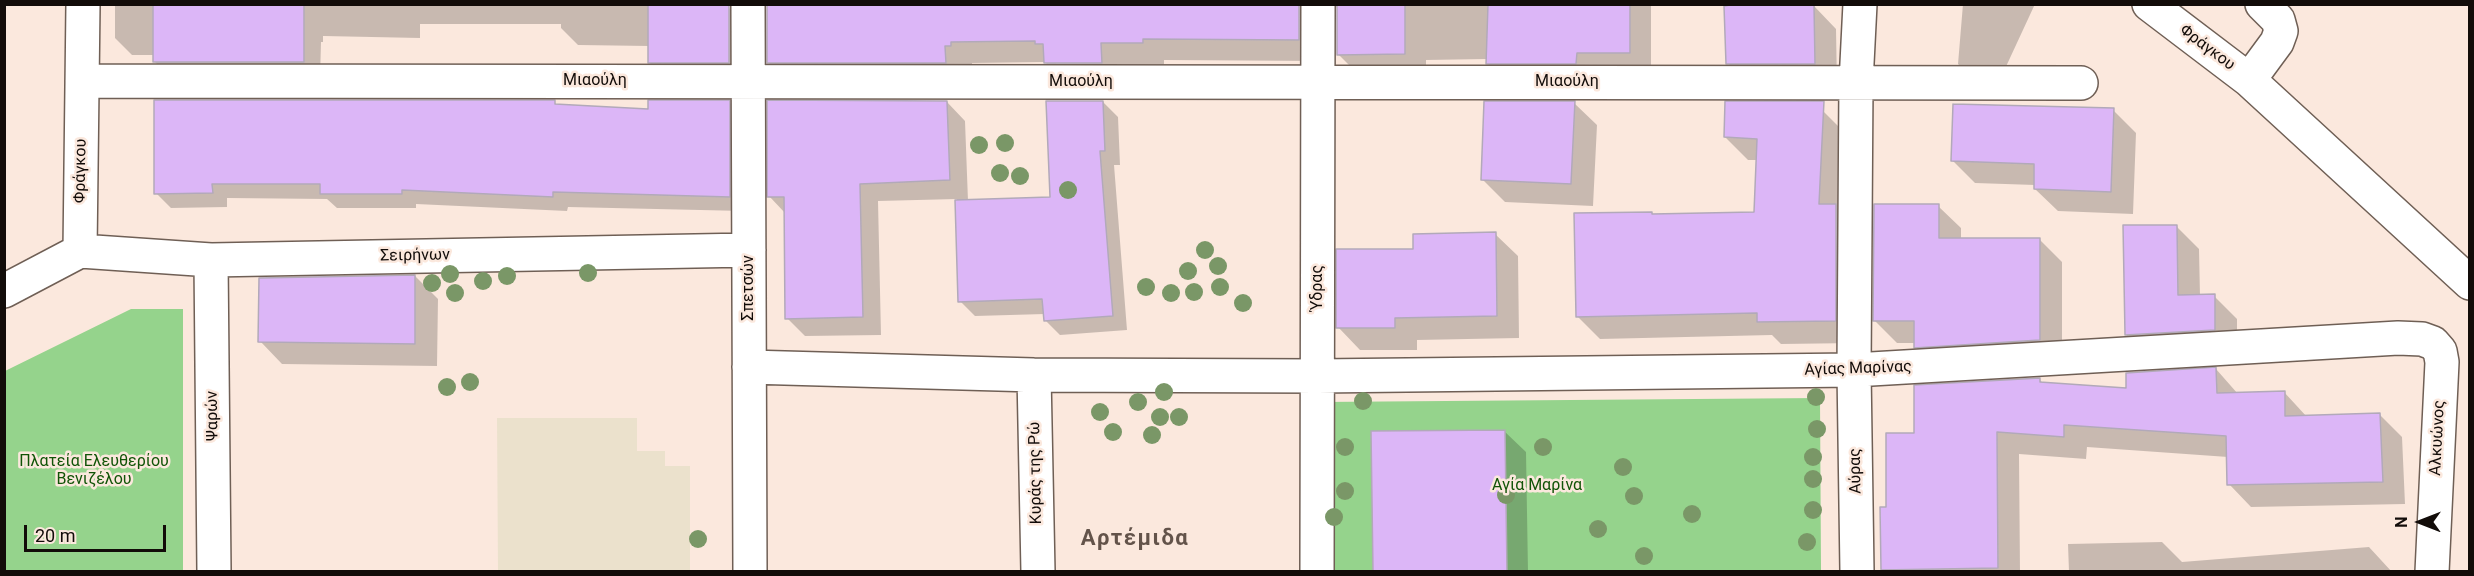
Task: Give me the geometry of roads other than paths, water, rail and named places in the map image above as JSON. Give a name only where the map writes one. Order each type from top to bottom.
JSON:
[{"type":"street","name":"Φράγκου","points":[[80,251],[83,4]]},
{"type":"street","name":"Σπετσών","points":[[748,4],[750,572]]},
{"type":"street","name":"Ύδρας","points":[[1317,572],[1318,4]]},
{"type":"street","name":"Αύρας","points":[[1857,572],[1854,370],[1856,83],[1860,4]]},
{"type":"street","name":"Φράγκου","points":[[2149,4],[2249,80],[2277,42],[2281,31],[2278,20],[2262,4]]},
{"type":"street","points":[[2249,80],[2469,284]]},
{"type":"street","name":"Μιαούλη","points":[[82,81],[2081,83]]},
{"type":"street","name":"Σειρήνων","points":[[80,251],[211,260],[749,250]]},
{"type":"street","points":[[4,291],[80,251]]},
{"type":"street","name":"Ψαρών","points":[[211,260],[214,572]]},
{"type":"street","name":"Αγίας Μαρίνας","points":[[749,367],[1034,375],[1318,376],[1854,370],[2398,338]]},
{"type":"street","name":"Αλκυώνος","points":[[2398,338],[2422,339],[2433,343],[2440,351],[2442,362],[2432,572]]},
{"type":"street","name":"Κυράς της Ρώ","points":[[1034,375],[1038,572]]},
{"type":"district","name":"Αρτέμιδα","points":[[1135,539]]},
{"type":"park label","name":"Πλατεία Ελευθερίου Βενιζέλου","points":[[94,471]]},
{"type":"park label","name":"Αγία Μαρίνα","points":[[1537,486]]}]
